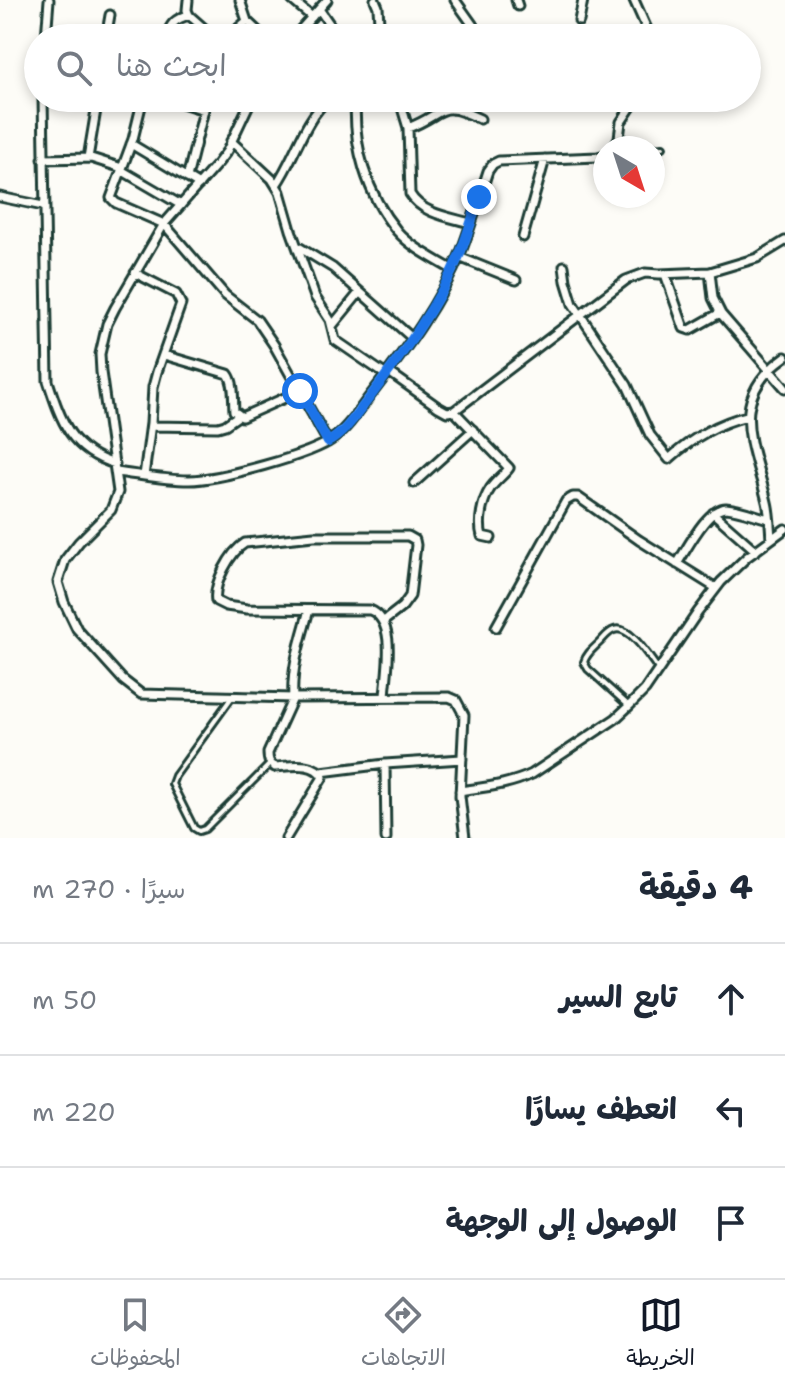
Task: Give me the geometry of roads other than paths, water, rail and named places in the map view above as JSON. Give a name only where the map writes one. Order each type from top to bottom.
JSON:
[{"type":"street","points":[[47,24],[49,0]]},
{"type":"street","points":[[188,0],[189,15],[199,24]]},
{"type":"street","points":[[240,0],[250,24]]},
{"type":"street","points":[[292,0],[312,17]]},
{"type":"street","points":[[306,24],[327,0]]},
{"type":"street","points":[[375,0],[379,24]]},
{"type":"street","points":[[455,0],[472,24]]},
{"type":"street","points":[[579,21],[583,0]]},
{"type":"street","points":[[634,0],[645,24]]},
{"type":"street","points":[[319,9],[329,24]]},
{"type":"street","points":[[108,24],[110,15]]},
{"type":"street","points":[[172,24],[189,15]]},
{"type":"street","points":[[243,24],[247,21]]},
{"type":"street","points":[[43,112],[48,381],[57,412],[68,434],[84,449],[116,468],[167,480],[219,476],[305,452],[334,439],[388,374],[429,314],[459,257],[493,164],[499,161],[593,157]]},
{"type":"street","points":[[88,158],[96,112]]},
{"type":"street","points":[[139,112],[111,198],[164,224],[225,295],[257,320],[328,442]]},
{"type":"street","points":[[187,178],[204,112]]},
{"type":"street","points":[[245,112],[218,163],[164,224],[107,324],[100,354],[103,396],[118,492],[111,510],[65,560],[58,582],[64,602],[77,629],[123,680],[141,694],[293,698],[449,697],[456,700],[464,715],[460,803],[465,838]]},
{"type":"street","points":[[276,185],[316,112]]},
{"type":"street","points":[[355,112],[357,139],[369,182],[387,216],[398,232],[415,247],[453,270]]},
{"type":"street","points":[[403,112],[408,128],[410,194],[426,210],[470,223]]},
{"type":"street","points":[[408,128],[441,112]]},
{"type":"street","points":[[464,112],[480,119]]},
{"type":"street","points":[[619,136],[621,122],[628,112]]},
{"type":"street","points":[[231,141],[280,192],[315,297],[330,320],[335,340],[447,412],[454,411],[626,280],[645,273],[710,272],[757,258],[785,243]]},
{"type":"street","points":[[131,144],[199,185]]},
{"type":"street","points":[[43,159],[88,158],[122,169],[181,205]]},
{"type":"street","points":[[523,237],[545,159]]},
{"type":"street","points":[[0,197],[43,206]]},
{"type":"street","points":[[297,246],[333,268],[412,338]]},
{"type":"street","points":[[459,257],[516,280]]},
{"type":"street","points":[[564,266],[569,294],[580,316],[627,385],[650,435],[669,459],[694,439],[725,422],[747,416]]},
{"type":"street","points":[[710,272],[713,298],[720,313],[785,388]]},
{"type":"street","points":[[135,273],[176,294],[181,304],[153,387],[144,476]]},
{"type":"street","points":[[665,274],[684,328],[690,330],[720,313]]},
{"type":"street","points":[[332,326],[359,293]]},
{"type":"street","points":[[164,355],[228,374],[232,382],[234,411],[238,416]]},
{"type":"street","points":[[771,539],[767,505],[749,442],[747,416],[752,396],[770,370],[785,357]]},
{"type":"street","points":[[151,426],[218,427],[300,391]]},
{"type":"street","points":[[454,411],[509,468],[490,489],[481,515],[482,536],[491,538]]},
{"type":"street","points":[[414,483],[473,430]]},
{"type":"street","points":[[496,627],[566,501],[573,497],[583,500],[639,540],[716,588]]},
{"type":"street","points":[[677,564],[713,513],[728,508],[769,519]]},
{"type":"street","points":[[713,513],[756,551]]},
{"type":"street","points":[[460,791],[506,784],[532,774],[615,719],[645,690],[716,588],[734,569],[785,529]]},
{"type":"street","points":[[384,621],[410,596],[416,545],[415,540],[408,536],[314,536],[245,543],[237,547],[231,556],[214,595],[216,601],[226,606],[247,609],[370,610],[378,613],[384,621],[388,643],[385,697]]},
{"type":"street","points":[[309,610],[296,656],[293,698],[268,753],[270,764],[275,767],[311,766],[321,772],[462,759]]},
{"type":"street","points":[[385,764],[386,838]]},
{"type":"street","points":[[286,838],[320,785],[321,772]]},
{"type":"lane","points":[[629,706],[588,669],[584,662],[586,656],[610,631],[624,629],[659,670]]},
{"type":"lane","points":[[232,697],[172,784],[194,828],[199,831],[205,829],[270,764]]}]
